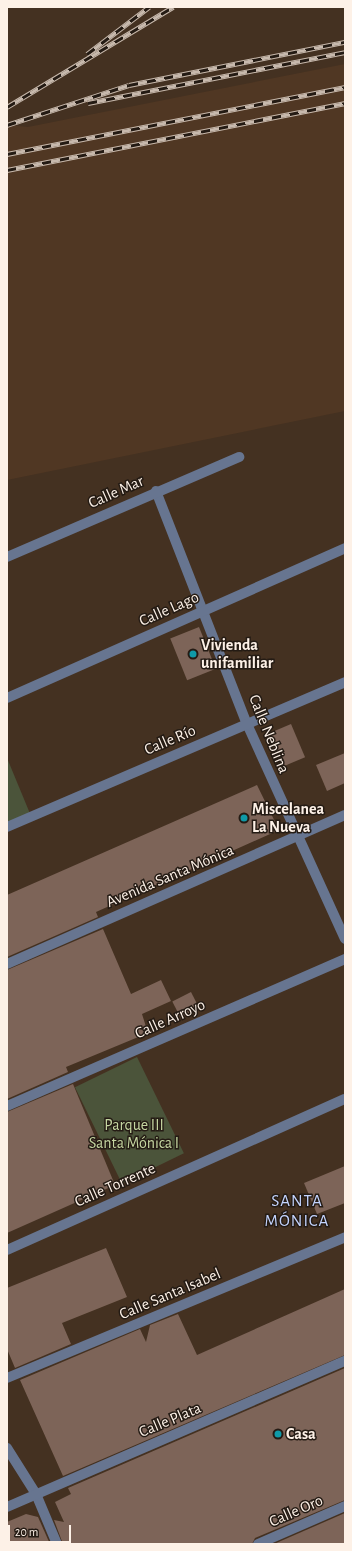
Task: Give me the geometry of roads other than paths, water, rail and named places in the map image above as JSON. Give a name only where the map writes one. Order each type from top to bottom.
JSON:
[{"type":"street","name":"Calle Mar","points":[[7,557],[156,491],[239,457]]},
{"type":"street","name":"Calle Neblina","points":[[156,491],[204,609],[247,724],[297,838],[345,939]]},
{"type":"street","name":"Calle Lago","points":[[7,698],[204,609],[345,548]]},
{"type":"street","name":"Calle Río","points":[[7,826],[345,682]]},
{"type":"street","name":"Avenida Santa Mónica","points":[[7,964],[297,838],[345,815]]},
{"type":"street","name":"Calle Arroyo","points":[[7,1106],[345,959]]},
{"type":"street","name":"Calle Torrente","points":[[7,1250],[345,1099]]},
{"type":"street","name":"Calle Santa Isabel","points":[[7,1378],[345,1237]]},
{"type":"street","name":"Calle Plata","points":[[7,1507],[345,1361]]},
{"type":"street","points":[[7,1448],[36,1494],[57,1544]]},
{"type":"street","name":"Calle Oro","points":[[258,1544],[345,1506]]},
{"type":"railway","points":[[87,54],[149,7]]},
{"type":"railway","points":[[7,107],[173,7]]},
{"type":"railway","points":[[7,125],[129,85],[345,42]]},
{"type":"railway","points":[[88,103],[345,52]]},
{"type":"railway","points":[[7,154],[345,87]]},
{"type":"railway","points":[[7,170],[345,103]]},
{"type":"place","name":"Vivienda unifamiliar","points":[[193,654]]},
{"type":"place","name":"Miscelanea La Nueva","points":[[244,818]]},
{"type":"place","name":"Casa","points":[[278,1434]]},
{"type":"district","name":"SANTA MÓNICA","points":[[297,1211]]},
{"type":"park label","name":"Parque III Santa Mónica I","points":[[134,1134]]}]
